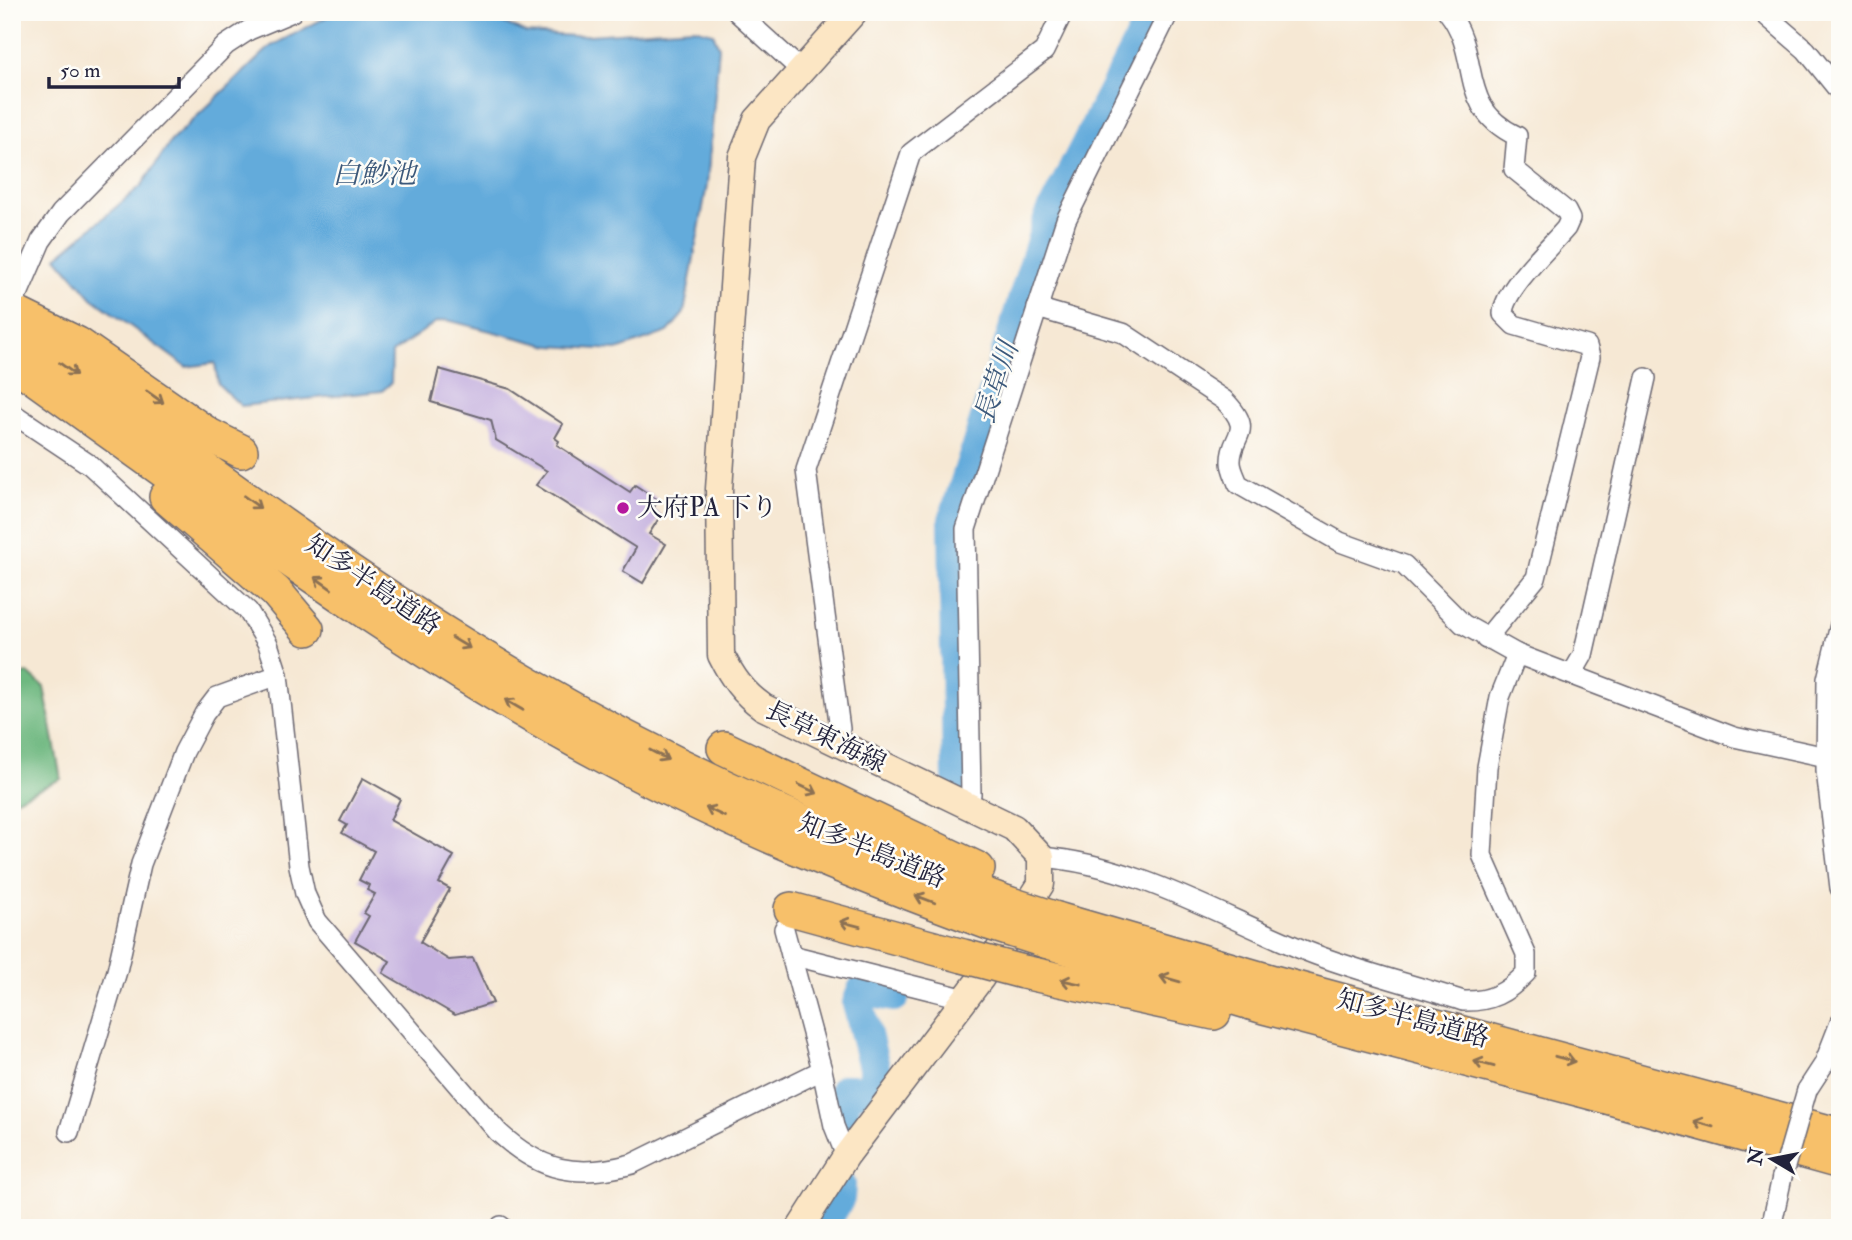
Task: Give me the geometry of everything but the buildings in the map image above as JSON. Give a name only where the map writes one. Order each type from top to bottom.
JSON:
[{"type":"highway","points":[[16,302],[209,435],[241,452]]},
{"type":"highway","name":"知多半島道路","points":[[12,329],[348,569],[526,683],[690,771],[775,812],[858,847],[1058,921],[1840,1135]]},
{"type":"highway","name":"知多半島道路","points":[[12,362],[333,591],[419,648],[609,759],[767,836],[1005,903]]},
{"type":"highway","points":[[12,386],[110,451],[222,542],[276,592],[307,629]]},
{"type":"highway","points":[[724,748],[959,863],[1005,903],[1058,921]]},
{"type":"highway","points":[[787,919],[1325,1036],[1403,1043]]},
{"type":"highway","name":"知多半島道路","points":[[1058,921],[1264,1007],[1840,1163]]},
{"type":"main road","name":"長草東海線","points":[[854,12],[803,72],[757,120],[742,157],[719,489],[721,655],[731,676],[749,697],[1014,828],[1041,857]]},
{"type":"main road","points":[[800,1228],[846,1156],[966,999],[1041,884],[1041,857]]},
{"type":"street","points":[[16,302],[41,240],[61,213],[226,45],[249,30],[292,12]]},
{"type":"street","points":[[737,12],[803,72]]},
{"type":"street","points":[[834,741],[840,729],[806,470],[911,153],[1044,51],[1063,12]]},
{"type":"street","points":[[969,806],[971,794],[966,529],[1066,220],[1169,12]]},
{"type":"street","points":[[1448,12],[1464,41],[1475,98],[1487,114],[1517,136],[1514,169],[1566,211],[1570,219],[1566,229],[1517,285],[1503,305],[1503,314],[1514,325],[1587,346],[1590,356],[1536,579],[1486,639]]},
{"type":"street","points":[[1762,12],[1806,50],[1840,92]]},
{"type":"street","points":[[1037,308],[1123,333],[1224,400],[1235,411],[1241,430],[1231,461],[1238,484],[1340,542],[1404,565],[1463,624],[1486,639],[1517,654],[1734,737],[1833,758]]},
{"type":"street","points":[[1572,674],[1583,655],[1646,378]]},
{"type":"street","points":[[12,413],[90,466],[248,611],[268,644],[278,675],[299,866],[305,894],[317,921],[498,1132],[522,1154],[552,1167],[582,1172],[632,1164],[822,1070]]},
{"type":"street","points":[[1840,625],[1827,679],[1833,758],[1828,804],[1840,888]]},
{"type":"street","points":[[1041,857],[1074,859],[1123,872],[1308,952],[1463,1001],[1485,1002],[1512,988],[1526,974],[1526,954],[1482,855],[1487,767],[1500,697],[1517,654]]},
{"type":"street","points":[[69,1132],[117,971],[141,864],[184,752],[204,714],[217,697],[278,675]]},
{"type":"street","points":[[787,919],[791,956],[834,1126],[846,1156]]},
{"type":"street","points":[[791,956],[966,999]]},
{"type":"street","points":[[1771,1228],[1782,1177],[1807,1090],[1824,1064],[1840,1023]]},
{"type":"green space","points":[[28,673],[44,687],[61,779],[12,801],[12,676]]},
{"type":"water","name":"白魦池","points":[[336,12],[480,12],[526,33],[574,36],[694,28],[713,33],[719,47],[707,185],[684,313],[668,332],[617,350],[550,346],[447,320],[436,322],[392,353],[391,383],[382,391],[241,406],[218,384],[215,363],[186,367],[92,298],[57,257],[142,185],[171,141],[271,46]]},
{"type":"waterway","name":"長草川","points":[[958,780],[954,520],[1049,219],[1154,12]]},
{"type":"waterway","name":"長草川","points":[[843,1119],[845,1090],[880,1091],[858,1003],[863,990],[894,996]]},
{"type":"waterway","name":"長草川","points":[[821,1228],[839,1198],[840,1185]]},
{"type":"place","name":"大府PA 下り","points":[[623,508]]}]
